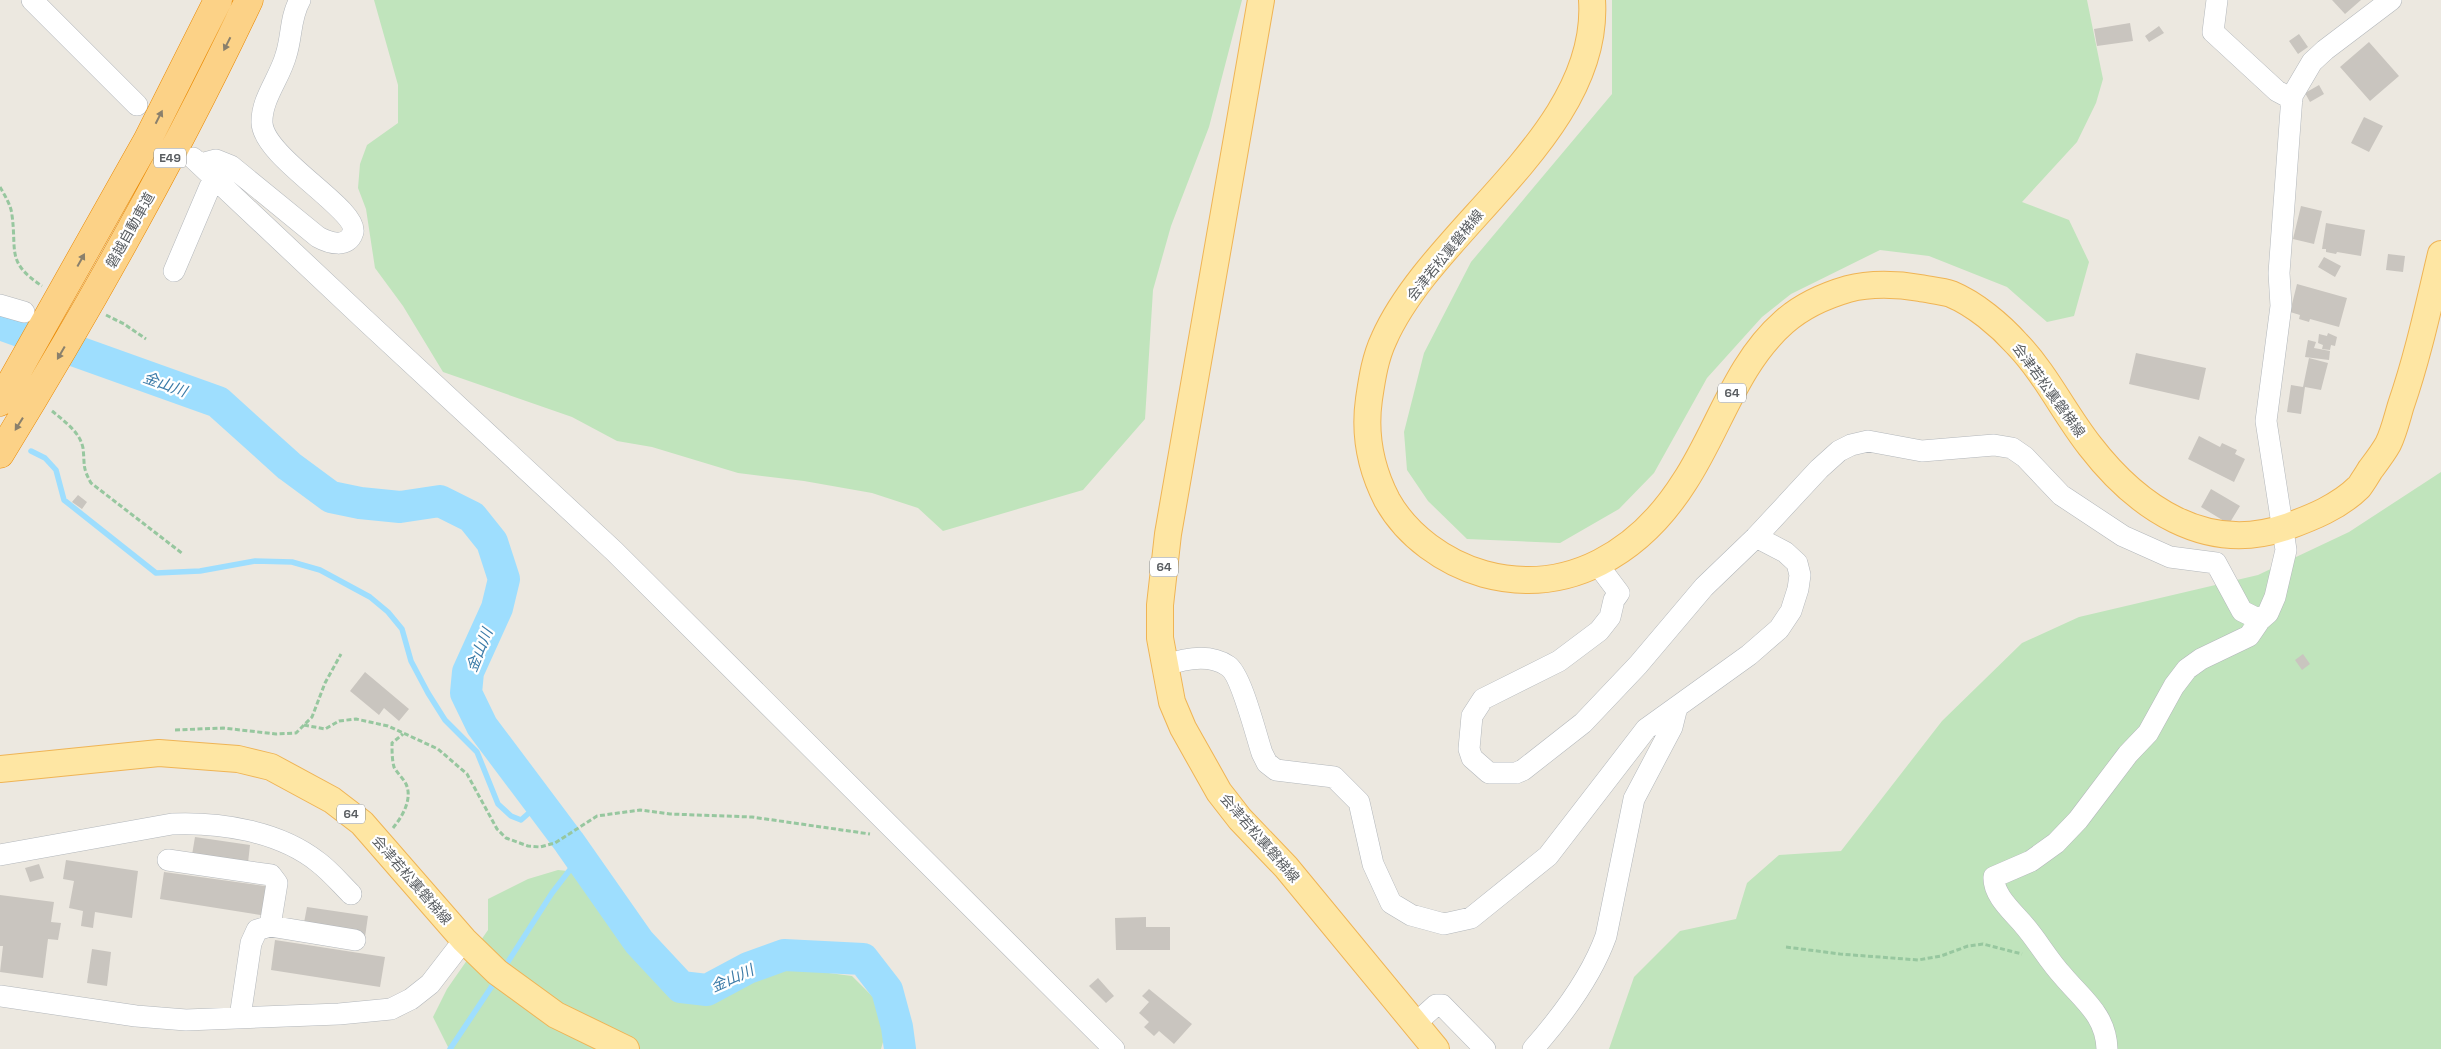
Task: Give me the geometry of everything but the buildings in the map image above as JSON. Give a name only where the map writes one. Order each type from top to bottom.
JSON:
[{"type":"highway","name":"磐越自動車道","points":[[7,391],[51,295],[148,138],[218,0]]},
{"type":"highway","name":"磐越自動車道","points":[[0,454],[44,401],[95,314],[249,0]]},
{"type":"main road","name":"会津若松裏磐梯線","points":[[1261,0],[1168,534],[1160,605],[1160,638],[1164,666],[1172,702],[1183,728],[1219,792],[1240,819],[1286,868],[1436,1049]]},
{"type":"main road","name":"会津若松裏磐梯線","points":[[1592,0],[1588,51],[1569,96],[1543,135],[1506,182],[1422,279],[1384,338],[1372,374],[1366,420],[1370,456],[1388,502],[1412,533],[1450,562],[1469,570],[1522,581],[1549,579],[1598,566],[1625,548],[1644,532],[1667,506],[1686,480],[1755,354],[1783,322],[1814,301],[1855,287],[1903,284],[1950,294],[1986,315],[2019,345],[2057,395],[2089,444],[2126,487],[2164,515],[2207,533],[2240,536],[2285,528],[2316,517],[2359,487],[2387,445],[2412,374],[2441,254]]},
{"type":"main road","name":"会津若松裏磐梯線","points":[[0,769],[159,753],[238,758],[271,767],[332,800],[362,823],[464,940],[497,972],[556,1015],[626,1049]]},
{"type":"street","points":[[32,0],[136,105]]},
{"type":"street","points":[[174,271],[203,166],[216,160],[231,166],[323,240],[342,244],[350,239],[353,231],[352,224],[337,207],[278,152],[268,140],[262,124],[268,95],[286,56],[294,10],[300,0]]},
{"type":"street","points":[[2216,0],[2213,32],[2277,91],[2292,99]]},
{"type":"street","points":[[2107,1049],[2107,1039],[2098,1015],[2052,962],[2042,946],[2001,898],[1993,886],[1994,877],[2031,861],[2056,843],[2078,820],[2128,754],[2148,733],[2174,686],[2187,669],[2201,659],[2250,636],[2260,620],[2268,612],[2275,597],[2286,550],[2285,528],[2277,498],[2266,421],[2281,306],[2278,273],[2292,99],[2298,84],[2312,62],[2391,0]]},
{"type":"street","points":[[203,166],[364,320],[614,551],[1114,1049]]},
{"type":"street","points":[[0,305],[24,312]]},
{"type":"street","points":[[1598,566],[1619,593],[1614,600],[1610,617],[1599,631],[1559,661],[1483,699],[1472,716],[1470,749],[1472,758],[1489,773],[1516,773],[1523,770],[1583,724],[1638,665],[1704,587],[1756,537],[1819,469],[1839,452],[1851,445],[1868,442],[1922,451],[1994,444],[2012,448],[2025,457],[2061,495],[2123,536],[2170,557],[2216,563],[2242,611],[2260,620]]},
{"type":"street","points":[[1164,666],[1184,659],[1213,660],[1229,666],[1238,679],[1267,763],[1276,770],[1334,777],[1359,802],[1373,864],[1391,902],[1411,915],[1444,924],[1471,918],[1548,856],[1646,729],[1756,649],[1779,629],[1790,611],[1798,589],[1800,575],[1796,563],[1785,552],[1756,537]]},
{"type":"street","points":[[1533,1049],[1556,1023],[1599,957],[1606,936],[1634,799],[1672,727],[1677,707]]},
{"type":"street","points":[[0,855],[172,824],[218,825],[254,832],[291,847],[317,861],[351,894]]},
{"type":"street","points":[[168,860],[271,874],[277,883],[270,926]]},
{"type":"street","points":[[240,1017],[251,943],[257,930],[270,926],[355,940]]},
{"type":"street","points":[[0,996],[186,1020],[339,1014],[391,1009],[411,999],[430,984],[464,940]]},
{"type":"street","points":[[1416,1024],[1436,1005],[1442,1005],[1485,1049]]},
{"type":"path","points":[[0,187],[8,201],[12,214],[13,249],[20,268],[51,295]]},
{"type":"path","points":[[95,314],[124,324],[146,339]]},
{"type":"path","points":[[44,401],[74,429],[82,446],[83,470],[91,483],[183,554]]},
{"type":"path","points":[[168,731],[223,728],[276,734],[296,733],[312,717],[325,682],[341,654]]},
{"type":"path","points":[[304,725],[324,729],[339,721],[356,719],[388,726],[438,749],[467,774],[493,822],[506,838],[528,846],[540,847],[555,843],[597,816],[640,810],[670,814],[752,817],[903,838]]},
{"type":"path","points":[[391,830],[400,820],[408,799],[407,787],[395,769],[392,743],[403,734]]},
{"type":"path","points":[[1786,947],[1840,954],[1918,960],[1941,956],[1968,946],[1983,944],[1995,945],[2052,962]]},
{"type":"green space","points":[[374,0],[1242,0],[1209,127],[1171,226],[1153,290],[1145,419],[1083,490],[943,531],[918,508],[872,493],[804,481],[738,473],[652,447],[617,441],[572,417],[443,372],[403,306],[375,268],[366,209],[358,188],[360,164],[367,145],[398,123],[398,85]]},
{"type":"green space","points":[[1612,0],[2087,0],[2103,79],[2096,103],[2077,142],[2022,202],[2069,220],[2089,262],[2074,316],[2047,322],[2007,287],[1929,256],[1880,250],[1791,294],[1762,317],[1707,378],[1654,473],[1619,509],[1560,543],[1467,539],[1428,501],[1407,470],[1404,432],[1424,353],[1471,262],[1612,94]]},
{"type":"green space","points":[[2441,472],[2441,1049],[1609,1049],[1634,977],[1680,931],[1736,919],[1747,883],[1779,855],[1841,851],[1942,721],[2022,643],[2079,617],[2258,575],[2349,532]]},
{"type":"green space","points":[[558,870],[578,872],[601,895],[651,967],[663,976],[696,992],[727,993],[765,969],[780,965],[813,963],[829,973],[852,976],[875,999],[883,1025],[881,1049],[449,1049],[433,1017],[447,989],[488,930],[488,899],[528,879]]},
{"type":"waterway","name":"金山川","points":[[0,324],[218,402],[289,466],[331,497],[360,503],[400,507],[440,501],[472,517],[492,542],[504,579],[497,608],[468,672],[466,693],[482,726],[569,842],[639,942],[681,987],[707,990],[748,968],[784,955],[863,959],[887,990],[897,1027],[900,1049]]},
{"type":"waterway","points":[[31,451],[45,458],[56,470],[64,500],[156,573],[200,571],[255,561],[292,562],[320,570],[370,597],[388,612],[402,629],[411,661],[428,693],[445,720],[477,752],[498,804],[511,816],[521,820],[540,803]]},
{"type":"waterway","points":[[504,968],[552,893],[579,858]]},
{"type":"waterway","points":[[450,1049],[496,980]]}]
